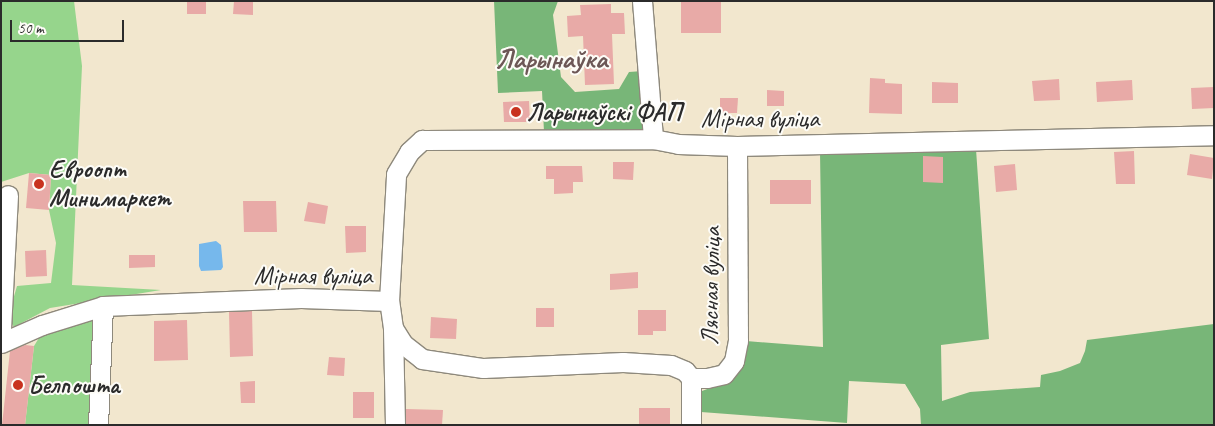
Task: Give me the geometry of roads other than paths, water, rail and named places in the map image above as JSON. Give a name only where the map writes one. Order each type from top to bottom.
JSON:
[{"type":"street","points":[[642,1],[653,139]]},
{"type":"street","name":"Мірная вуліца","points":[[1,343],[42,325],[103,306],[301,298],[389,301],[396,174],[409,152],[422,140],[653,139],[678,144],[738,146],[1214,135]]},
{"type":"street","name":"Лясная вуліца","points":[[691,425],[692,378],[707,378],[724,374],[734,361],[738,341],[738,146]]},
{"type":"street","points":[[1,329],[8,195]]},
{"type":"street","points":[[389,301],[393,328],[395,425]]},
{"type":"street","points":[[98,425],[103,306]]},
{"type":"street","points":[[393,328],[403,344],[422,359],[482,368],[623,362],[672,365],[685,371],[692,378]]},
{"type":"water","points":[[216,241],[221,245],[223,267],[221,270],[201,271],[199,266],[199,244]]},
{"type":"place","name":"Ларынаўскі ФАП","points":[[516,112]]},
{"type":"place","name":"Евроопт Минимаркет","points":[[39,184]]},
{"type":"place","name":"Белпошта","points":[[18,385]]},
{"type":"district","name":"Ларынаўка","points":[[551,59]]}]
